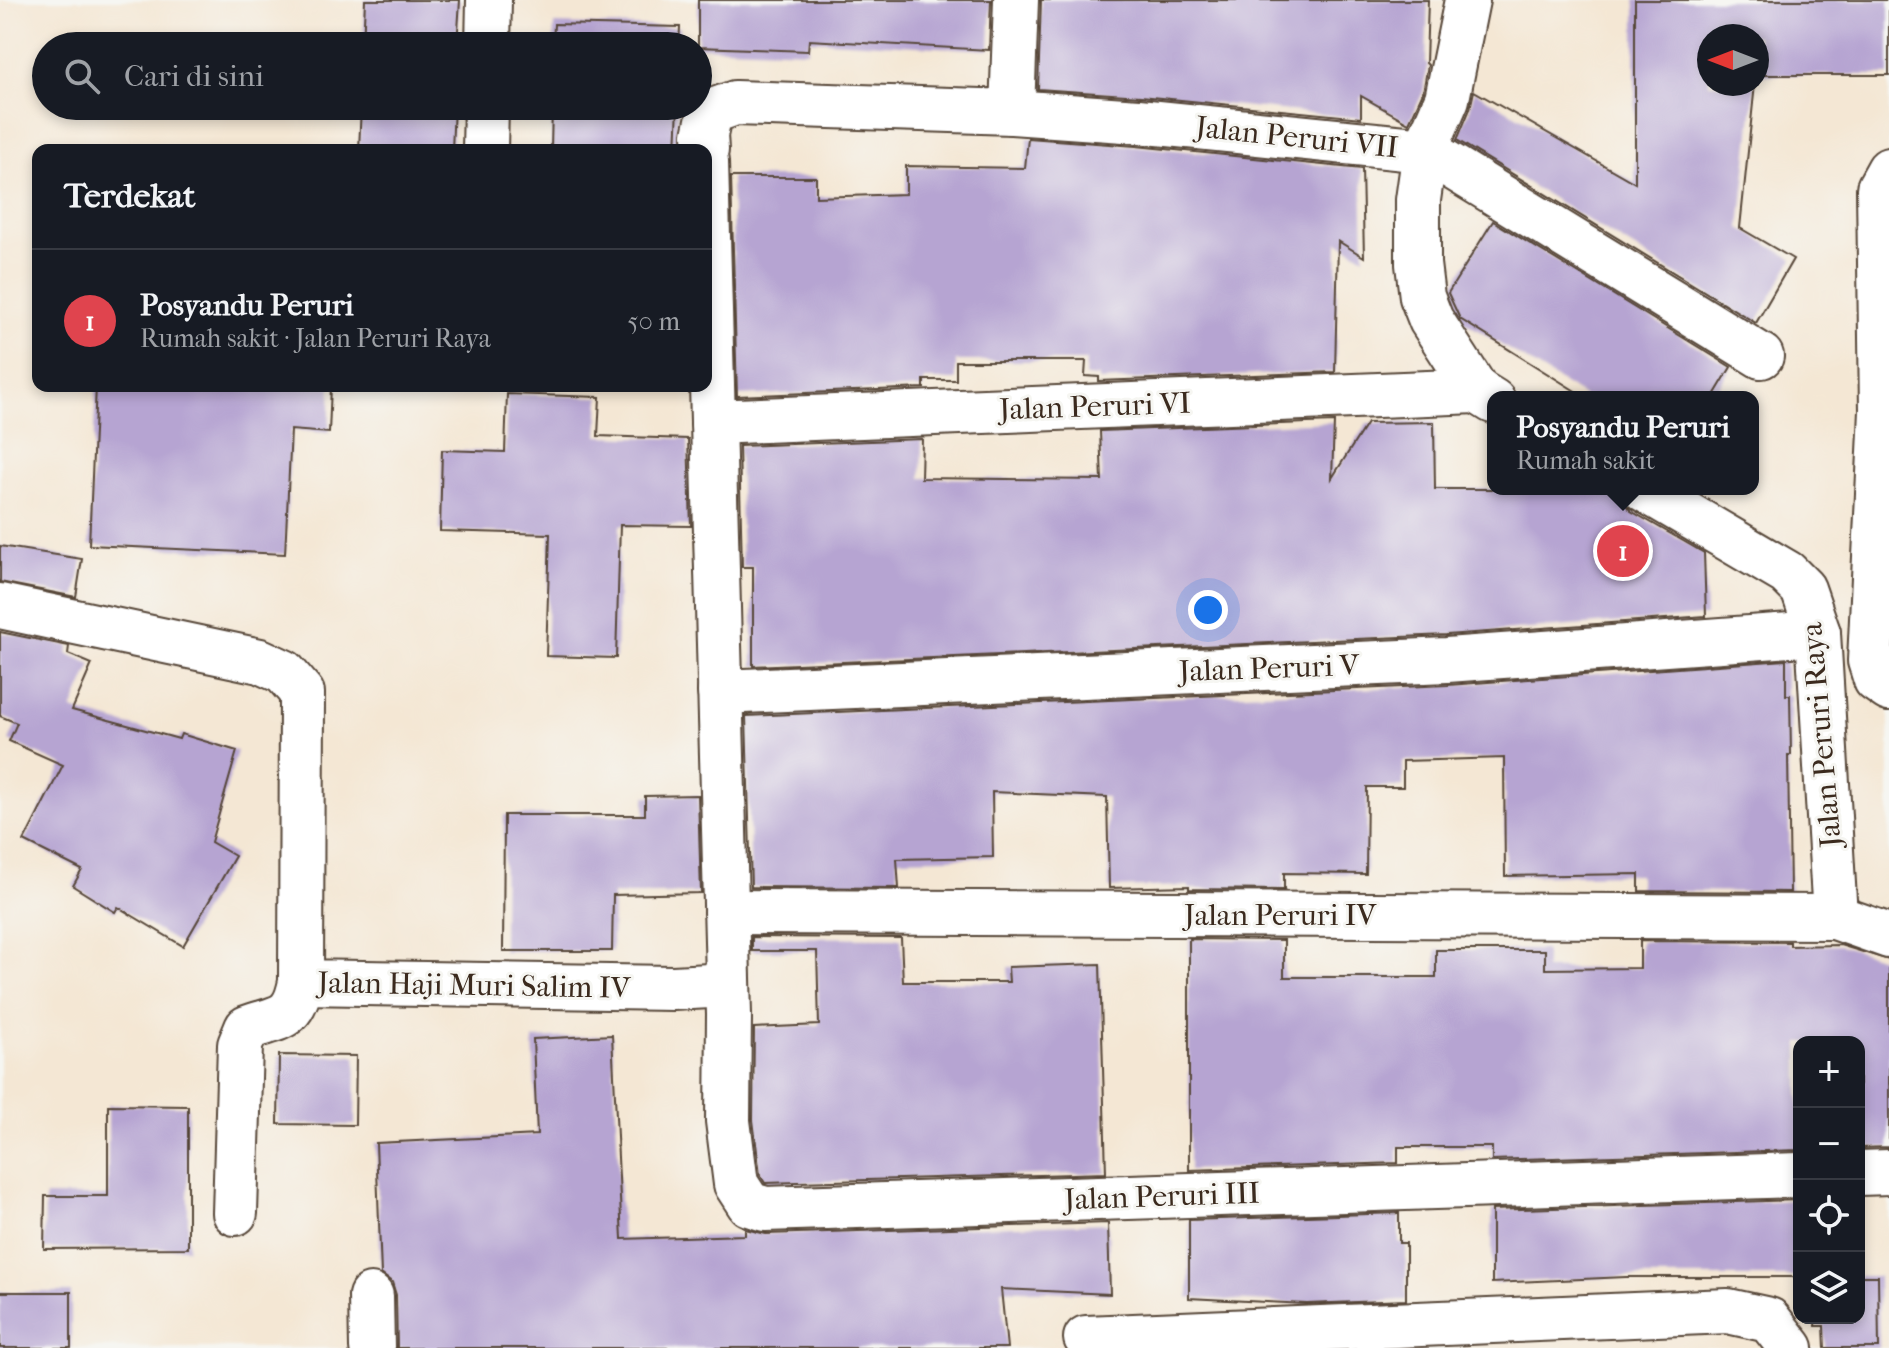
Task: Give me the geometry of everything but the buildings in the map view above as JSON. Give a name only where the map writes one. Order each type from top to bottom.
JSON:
[{"type":"street","points":[[488,32],[489,0]]},
{"type":"street","points":[[1012,112],[1016,0]]},
{"type":"street","name":"Jalan Peruri VII","points":[[712,111],[735,103],[1012,112],[1138,121],[1425,150],[1447,99],[1467,0]]},
{"type":"street","points":[[485,144],[486,120]]},
{"type":"street","name":"Jalan Peruri VII","points":[[706,144],[708,120]]},
{"type":"street","points":[[1485,396],[1431,320],[1422,297],[1418,264],[1418,200],[1425,150],[1761,356]]},
{"type":"street","points":[[1889,170],[1879,188],[1886,411],[1870,661],[1876,680],[1889,689]]},
{"type":"street","name":"Jalan Peruri III","points":[[712,385],[728,985],[728,1121],[736,1184],[749,1204],[765,1209],[1793,1175]]},
{"type":"street","name":"Jalan Peruri VI","points":[[713,422],[1485,396]]},
{"type":"street","name":"Jalan Peruri Raya","points":[[1654,495],[1787,573],[1803,589],[1818,633],[1835,917]]},
{"type":"street","name":"Jalan Haji Muri Salim IV","points":[[0,606],[260,661],[284,672],[302,693],[301,982],[673,988],[728,985]]},
{"type":"street","name":"Jalan Peruri V","points":[[720,692],[1447,660],[1818,633]]},
{"type":"street","name":"Jalan Peruri IV","points":[[726,912],[1835,917]]},
{"type":"street","points":[[1835,917],[1889,936]]},
{"type":"street","points":[[235,1213],[240,1045],[247,1028],[289,1013],[296,1004],[301,982]]},
{"type":"street","points":[[1865,1173],[1889,1172]]},
{"type":"street","points":[[371,1296],[372,1348]]},
{"type":"street","points":[[1086,1338],[1541,1333],[1728,1311],[1769,1320],[1791,1348]]},
{"type":"place","name":"Posyandu Peruri","points":[[1623,551]]}]
